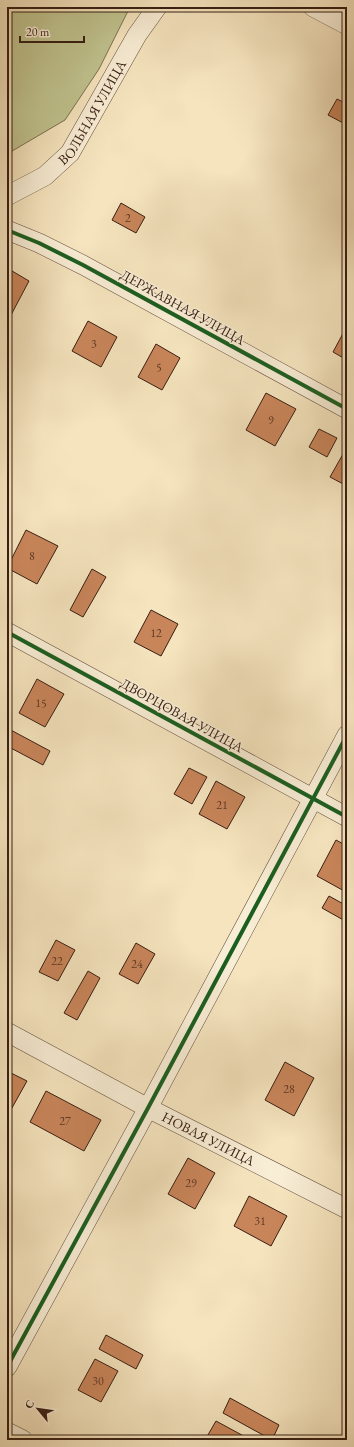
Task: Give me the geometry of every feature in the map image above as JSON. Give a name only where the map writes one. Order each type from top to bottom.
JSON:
[{"type":"street","name":"ВОЛЬНАЯ УЛИЦА","points":[[7,196],[45,176],[70,153],[137,35],[157,7]]},
{"type":"street","points":[[313,7],[347,25]]},
{"type":"street","name":"ДЕРЖАВНАЯ УЛИЦА","points":[[7,230],[39,243],[83,265],[347,409]]},
{"type":"street","name":"ДВОРЦОВАЯ УЛИЦА","points":[[7,632],[347,817]]},
{"type":"street","points":[[7,1368],[347,735]]},
{"type":"street","name":"НОВАЯ УЛИЦА","points":[[7,1032],[148,1108],[347,1209]]},
{"type":"street","points":[[7,1432],[23,1440]]},
{"type":"green space","points":[[7,7],[130,7],[99,69],[65,120],[7,154]]},
{"type":"building","points":[[337,99],[347,104],[347,125],[328,115]]},
{"type":"building","points":[[121,203],[145,217],[136,233],[112,220]]},
{"type":"building","points":[[7,268],[29,281],[11,315],[7,313]]},
{"type":"building","points":[[88,321],[117,337],[101,367],[72,351]]},
{"type":"building","points":[[347,326],[347,360],[333,352]]},
{"type":"building","points":[[156,344],[180,358],[162,390],[138,377]]},
{"type":"building","points":[[266,393],[296,409],[275,446],[246,430]]},
{"type":"building","points":[[319,429],[337,438],[327,457],[309,447]]},
{"type":"building","points":[[347,447],[347,486],[330,477]]},
{"type":"building","points":[[26,530],[58,546],[37,584],[7,568]]},
{"type":"building","points":[[92,569],[106,577],[83,617],[70,610]]},
{"type":"building","points":[[151,610],[178,624],[161,656],[134,642]]},
{"type":"building","points":[[37,679],[64,694],[45,727],[19,713]]},
{"type":"building","points":[[7,728],[50,751],[43,765],[7,746]]},
{"type":"building","points":[[189,768],[207,777],[192,804],[174,794]]},
{"type":"building","points":[[216,781],[245,797],[227,829],[199,814]]},
{"type":"building","points":[[336,840],[347,846],[346,892],[317,876]]},
{"type":"building","points":[[329,896],[347,906],[347,922],[322,908]]},
{"type":"building","points":[[56,940],[75,950],[58,981],[39,972]]},
{"type":"building","points":[[136,943],[155,954],[138,984],[119,974]]},
{"type":"building","points":[[88,971],[100,978],[77,1020],[64,1013]]},
{"type":"building","points":[[285,1062],[314,1078],[294,1116],[265,1100]]},
{"type":"building","points":[[7,1071],[27,1081],[8,1115],[7,1114]]},
{"type":"building","points":[[46,1091],[101,1120],[84,1151],[30,1122]]},
{"type":"building","points":[[188,1158],[215,1173],[195,1209],[168,1194]]},
{"type":"building","points":[[249,1196],[287,1216],[271,1246],[234,1226]]},
{"type":"building","points":[[106,1335],[143,1355],[136,1369],[99,1349]]},
{"type":"building","points":[[95,1359],[118,1371],[101,1402],[78,1390]]},
{"type":"building","points":[[230,1398],[279,1425],[272,1440],[223,1413]]},
{"type":"building","points":[[216,1421],[251,1440],[205,1440]]},
{"type":"cycle path","points":[[7,230],[39,243],[83,265],[347,409]]},
{"type":"cycle path","points":[[7,632],[347,817]]},
{"type":"cycle path","points":[[7,1367],[148,1108],[347,735]]}]
